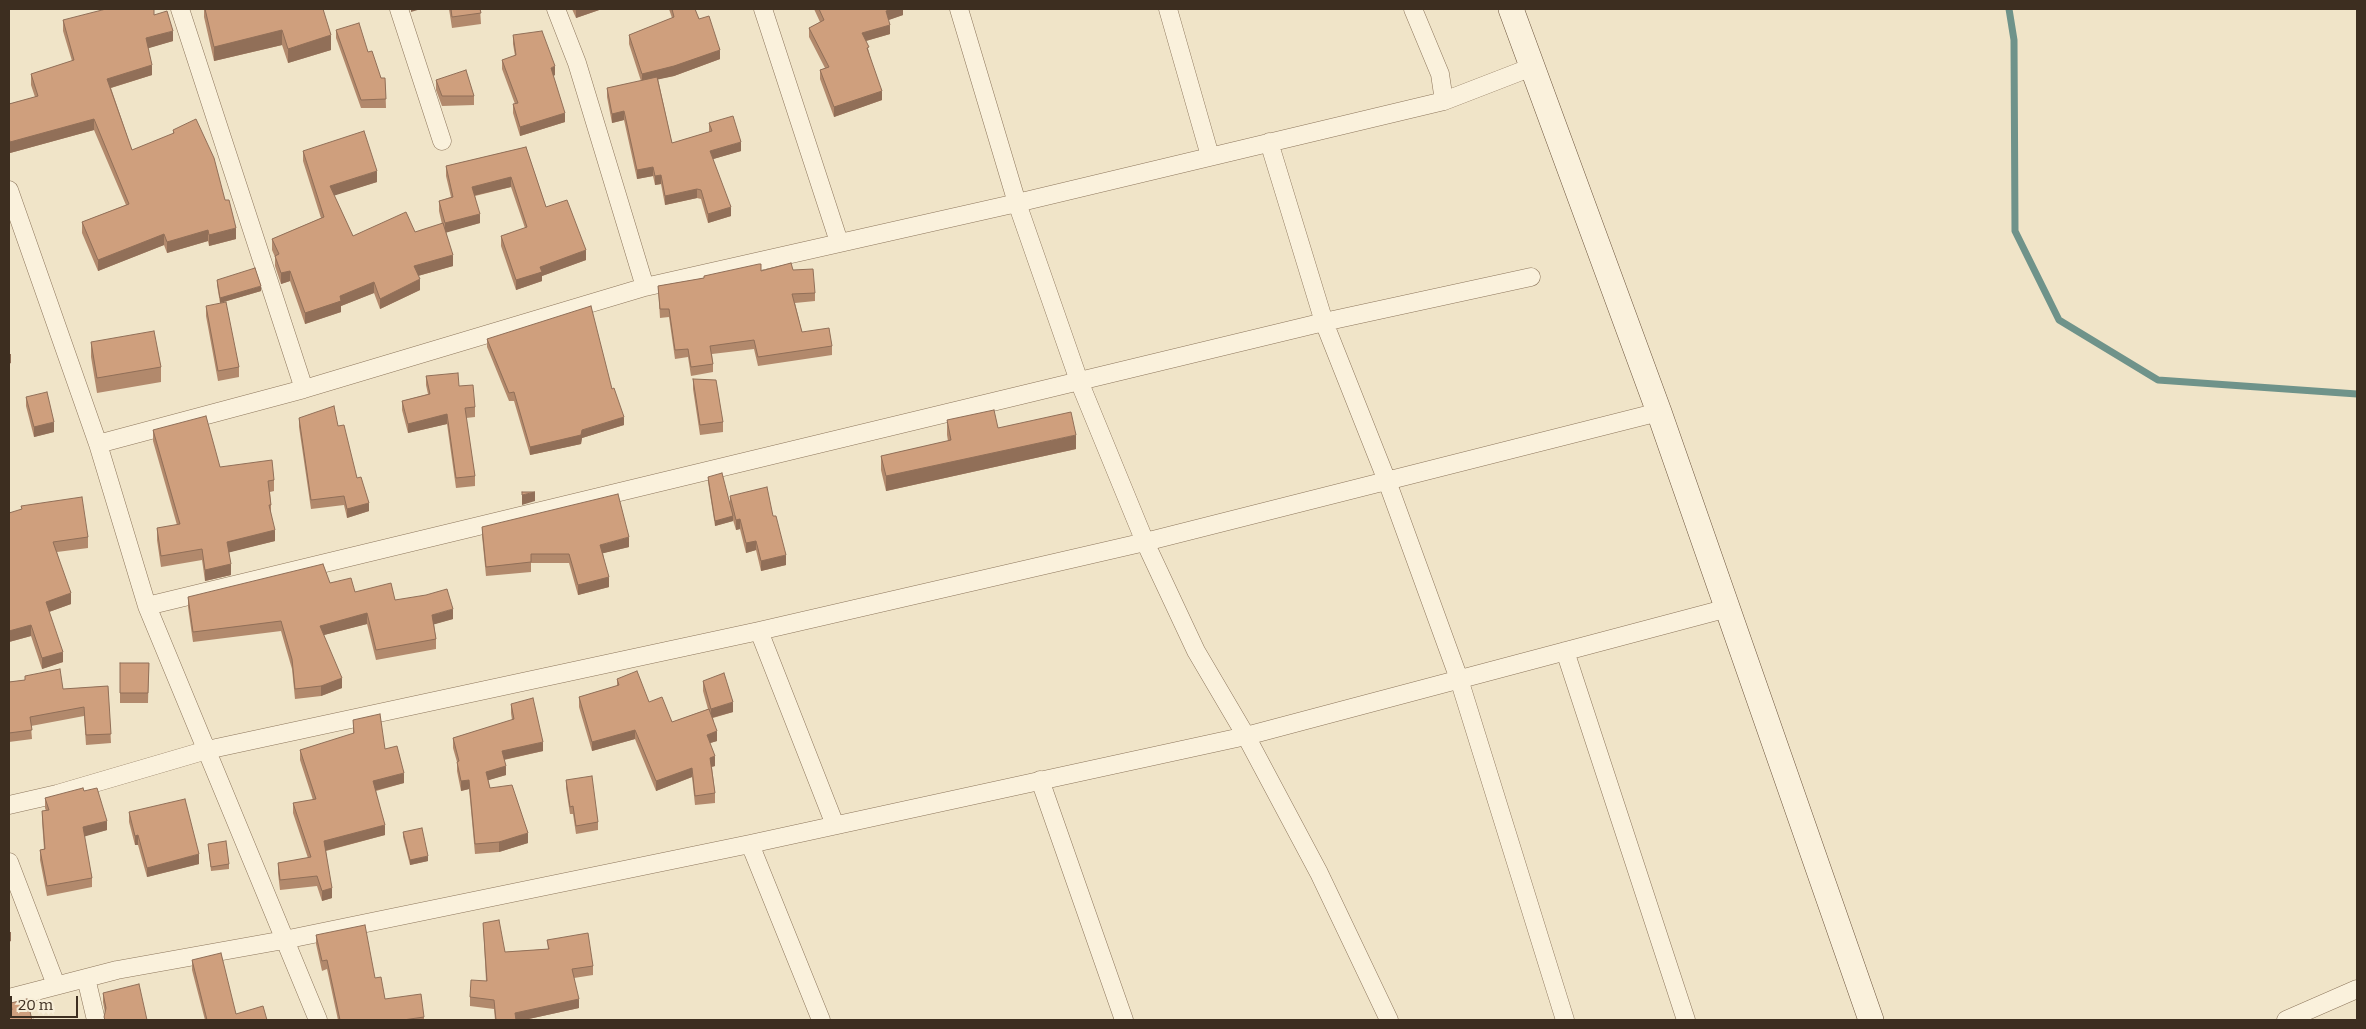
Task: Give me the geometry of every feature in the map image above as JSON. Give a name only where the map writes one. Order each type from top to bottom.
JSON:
[{"type":"main road","points":[[1512,9],[1659,412],[1872,1020]]},
{"type":"street","points":[[180,9],[304,389]]},
{"type":"street","points":[[399,9],[442,142]]},
{"type":"street","points":[[556,9],[577,63],[645,287]]},
{"type":"street","points":[[763,9],[840,242]]},
{"type":"street","points":[[959,9],[1018,203],[1079,381],[1144,542],[1196,651],[1246,736],[1319,873],[1389,1020]]},
{"type":"street","points":[[1168,9],[1210,156]]},
{"type":"street","points":[[1413,9],[1440,74],[1444,101]]},
{"type":"street","points":[[98,444],[304,389],[645,287],[1018,203],[1444,101],[1532,67]]},
{"type":"street","points":[[1270,142],[1324,322],[1387,481],[1459,679],[1564,1020]]},
{"type":"street","points":[[9,190],[98,444],[147,606],[318,1020]]},
{"type":"street","points":[[147,606],[1324,322],[1531,277]]},
{"type":"street","points":[[9,805],[57,794],[207,750],[759,631],[1144,542],[1659,412]]},
{"type":"street","points":[[9,998],[117,970],[284,940],[750,844],[1246,736],[1728,608]]},
{"type":"street","points":[[759,631],[835,826]]},
{"type":"street","points":[[1566,651],[1686,1020]]},
{"type":"street","points":[[1040,780],[1124,1020]]},
{"type":"street","points":[[750,844],[821,1020]]},
{"type":"street","points":[[9,862],[56,985]]},
{"type":"street","points":[[86,978],[96,1020]]},
{"type":"street","points":[[2286,1020],[2357,989]]},
{"type":"building","points":[[106,9],[154,9],[154,15],[167,11],[173,31],[146,38],[152,65],[107,79],[132,150],[174,133],[173,130],[196,119],[214,158],[225,200],[229,200],[236,228],[209,235],[208,230],[167,242],[164,234],[98,260],[82,222],[129,204],[94,119],[10,142],[9,104],[38,96],[31,74],[74,60],[63,20]]},
{"type":"building","points":[[205,9],[323,9],[331,35],[288,49],[282,30],[214,47]]},
{"type":"building","points":[[451,9],[480,9],[481,13],[452,17]]},
{"type":"building","points":[[672,9],[695,9],[699,19],[709,16],[720,50],[674,66],[642,74],[629,35],[674,17]]},
{"type":"building","points":[[819,9],[893,9],[886,11],[890,25],[862,33],[869,47],[867,48],[882,91],[834,107],[820,70],[829,67],[809,28],[824,20]]},
{"type":"building","points":[[359,23],[368,52],[372,51],[381,78],[385,78],[386,99],[361,100],[336,30]]},
{"type":"building","points":[[542,31],[555,66],[551,68],[565,113],[520,127],[513,104],[518,103],[502,60],[516,55],[513,35]]},
{"type":"building","points":[[466,70],[474,96],[442,96],[436,80]]},
{"type":"building","points":[[657,77],[672,143],[712,131],[709,123],[733,116],[741,142],[710,151],[731,207],[708,214],[701,190],[697,189],[665,196],[661,175],[655,176],[653,167],[637,170],[624,111],[612,114],[607,88]]},
{"type":"building","points":[[364,131],[377,171],[330,186],[353,236],[406,212],[415,232],[443,223],[453,255],[414,266],[420,279],[380,299],[374,282],[340,296],[341,301],[305,313],[290,271],[281,273],[275,256],[279,254],[272,239],[324,217],[303,151]]},
{"type":"building","points":[[526,147],[546,207],[567,200],[586,250],[540,267],[542,272],[516,280],[501,236],[527,227],[511,177],[472,187],[480,214],[445,223],[439,201],[453,197],[446,166]]},
{"type":"building","points":[[791,263],[793,270],[813,269],[815,293],[792,294],[802,332],[829,328],[832,346],[758,357],[754,340],[710,346],[713,364],[691,367],[688,349],[675,350],[669,309],[660,309],[658,286],[704,278],[704,276],[759,264],[761,264],[761,271]]},
{"type":"building","points":[[255,268],[261,286],[220,298],[217,280]]},
{"type":"building","points":[[226,302],[239,367],[218,371],[206,306]]},
{"type":"building","points":[[591,306],[612,389],[614,388],[624,417],[582,430],[581,435],[530,447],[514,392],[509,393],[487,339]]},
{"type":"building","points":[[154,331],[161,367],[97,378],[91,342]]},
{"type":"building","points":[[458,373],[459,386],[473,385],[475,407],[465,408],[475,476],[456,478],[447,414],[408,424],[402,401],[430,394],[426,376]]},
{"type":"building","points":[[693,379],[716,380],[723,422],[700,425]]},
{"type":"building","points":[[47,392],[54,422],[34,427],[26,397]]},
{"type":"building","points":[[334,406],[338,426],[344,425],[357,478],[361,477],[369,503],[347,509],[344,496],[311,500],[299,418]]},
{"type":"building","points":[[994,410],[998,428],[1071,412],[1076,435],[886,476],[881,456],[951,440],[947,420]]},
{"type":"building","points":[[206,416],[220,467],[272,460],[274,480],[268,481],[271,505],[269,505],[275,530],[227,542],[231,564],[205,570],[202,549],[161,556],[157,528],[180,524],[153,430]]},
{"type":"building","points":[[722,473],[733,516],[715,521],[708,477]]},
{"type":"building","points":[[767,487],[773,516],[776,516],[786,555],[761,561],[756,541],[746,543],[740,519],[736,520],[730,496]]},
{"type":"building","points":[[522,492],[535,492],[522,495]]},
{"type":"building","points":[[618,494],[629,537],[600,545],[609,577],[578,585],[569,554],[531,554],[531,562],[486,567],[482,527]]},
{"type":"building","points":[[82,497],[88,537],[53,542],[71,593],[46,602],[63,652],[42,658],[31,625],[9,631],[9,513],[22,509],[21,506]]},
{"type":"building","points":[[323,564],[330,583],[351,578],[355,592],[391,583],[395,600],[426,595],[447,589],[453,609],[432,615],[436,639],[376,650],[367,613],[320,626],[342,678],[321,686],[295,689],[292,659],[281,621],[193,632],[188,597]]},
{"type":"building","points":[[120,663],[149,663],[148,693],[120,693]]},
{"type":"building","points":[[60,669],[63,689],[108,686],[111,734],[86,735],[84,707],[30,717],[32,730],[9,733],[9,682],[25,680],[25,676]]},
{"type":"building","points":[[637,671],[649,702],[662,697],[672,722],[709,709],[717,731],[707,735],[715,756],[710,758],[715,793],[695,796],[692,768],[656,781],[635,730],[592,742],[579,697],[619,685],[617,679]]},
{"type":"building","points":[[724,673],[733,702],[711,709],[703,681]]},
{"type":"building","points":[[533,698],[543,742],[502,751],[506,766],[486,772],[490,788],[512,785],[528,833],[499,842],[475,844],[469,780],[461,781],[457,762],[459,761],[453,738],[514,719],[511,704]]},
{"type":"building","points":[[380,714],[385,749],[397,746],[404,773],[373,781],[385,825],[324,841],[332,888],[322,891],[317,876],[280,880],[278,863],[311,857],[293,803],[316,799],[300,750],[354,733],[353,720]]},
{"type":"building","points":[[592,776],[598,822],[576,826],[573,806],[570,807],[566,780]]},
{"type":"building","points":[[83,788],[84,791],[97,788],[107,821],[83,827],[92,878],[47,886],[40,850],[45,849],[42,811],[49,810],[45,798]]},
{"type":"building","points":[[185,799],[199,854],[147,868],[138,835],[135,836],[129,812]]},
{"type":"building","points":[[422,828],[428,856],[410,860],[403,832]]},
{"type":"building","points":[[226,841],[229,864],[211,867],[208,844]]},
{"type":"building","points":[[499,920],[505,952],[549,949],[547,940],[588,933],[593,966],[572,969],[579,999],[515,1013],[516,1020],[496,1020],[494,1000],[470,997],[471,980],[487,981],[483,923]]},
{"type":"building","points":[[365,925],[375,978],[381,977],[385,999],[421,994],[424,1017],[403,1020],[340,1020],[327,960],[322,961],[316,935]]},
{"type":"building","points":[[221,953],[236,1014],[263,1006],[267,1020],[207,1020],[192,960]]},
{"type":"building","points":[[139,984],[147,1020],[105,1020],[106,1008],[103,993]]},
{"type":"building","points":[[27,999],[32,1020],[9,1020],[9,1011],[12,1010],[11,1003]]},
{"type":"waterway","points":[[2009,9],[2014,40],[2015,231],[2059,320],[2158,380],[2357,394]]}]
